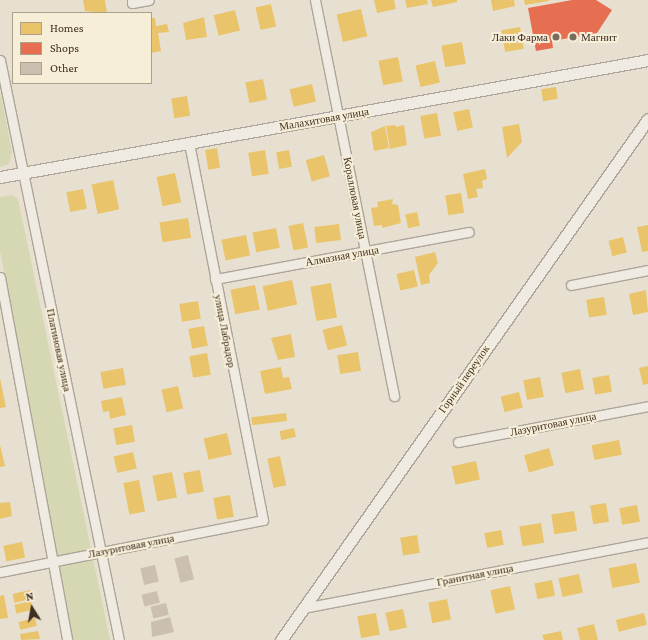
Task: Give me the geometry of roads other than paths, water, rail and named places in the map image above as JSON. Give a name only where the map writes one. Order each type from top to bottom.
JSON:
[{"type":"street","points":[[132,2],[149,0]]},
{"type":"street","name":"Коралловая улица","points":[[316,0],[394,396]]},
{"type":"street","name":"Платиновая улица","points":[[0,60],[119,640]]},
{"type":"street","name":"Малахитовая улица","points":[[0,177],[648,60]]},
{"type":"street","name":"Горный переулок","points":[[281,640],[648,119]]},
{"type":"street","name":"улица Лабрадор","points":[[189,142],[262,520]]},
{"type":"street","name":"Алмазная улица","points":[[215,279],[469,232]]},
{"type":"street","points":[[571,285],[648,270]]},
{"type":"street","points":[[0,277],[4,319],[67,640]]},
{"type":"street","name":"Лазуритовая улица","points":[[458,442],[648,406]]},
{"type":"street","name":"Лазуритовая улица","points":[[0,572],[262,520]]},
{"type":"street","name":"Гранитная улица","points":[[303,608],[648,542]]},
{"type":"place","name":"Лаки Фарма","points":[[556,37]]},
{"type":"place","name":"Магнит","points":[[573,37]]}]
